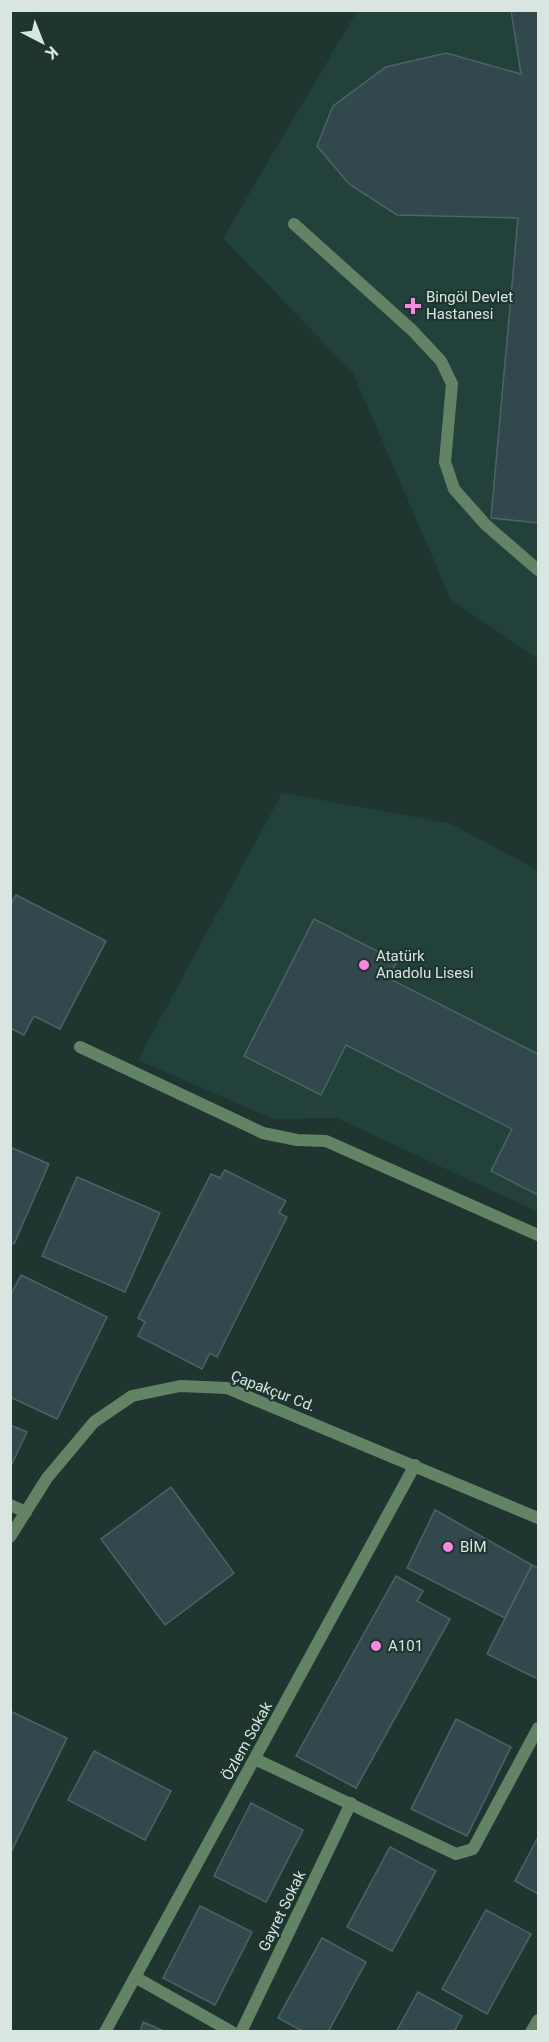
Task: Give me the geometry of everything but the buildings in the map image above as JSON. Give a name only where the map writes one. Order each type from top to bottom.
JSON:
[{"type":"street","points":[[294,224],[412,330],[441,362],[452,384],[445,462],[454,489],[486,525],[538,570]]},
{"type":"street","points":[[80,1047],[263,1133],[297,1140],[326,1140],[538,1235]]},
{"type":"street","name":"Çapakçur Cd.","points":[[10,1537],[47,1478],[94,1422],[132,1396],[180,1386],[227,1388],[538,1518]]},
{"type":"street","name":"Özlem Sokak","points":[[105,2031],[415,1465]]},
{"type":"street","points":[[10,1506],[26,1512]]},
{"type":"street","points":[[255,1759],[456,1854],[473,1849],[538,1728]]},
{"type":"street","name":"Gayret Sokak","points":[[241,2031],[351,1803]]},
{"type":"street","points":[[135,1977],[232,2031]]},
{"type":"street","points":[[531,2031],[538,2020]]},
{"type":"shaded area","name":"Bingöl Devlet Hastanesi","points":[[357,11],[538,11],[538,659],[451,600],[353,373],[223,238]]},
{"type":"shaded area","name":"Atatürk Anadolu Lisesi","points":[[282,793],[449,823],[538,870],[538,1212],[337,1118],[273,1119],[138,1060]]},
{"type":"place","name":"Bingöl Devlet Hastanesi","points":[[413,306]]},
{"type":"place","name":"Atatürk Anadolu Lisesi","points":[[364,965]]},
{"type":"place","name":"BİM","points":[[448,1547]]},
{"type":"place","name":"A101","points":[[376,1646]]}]
